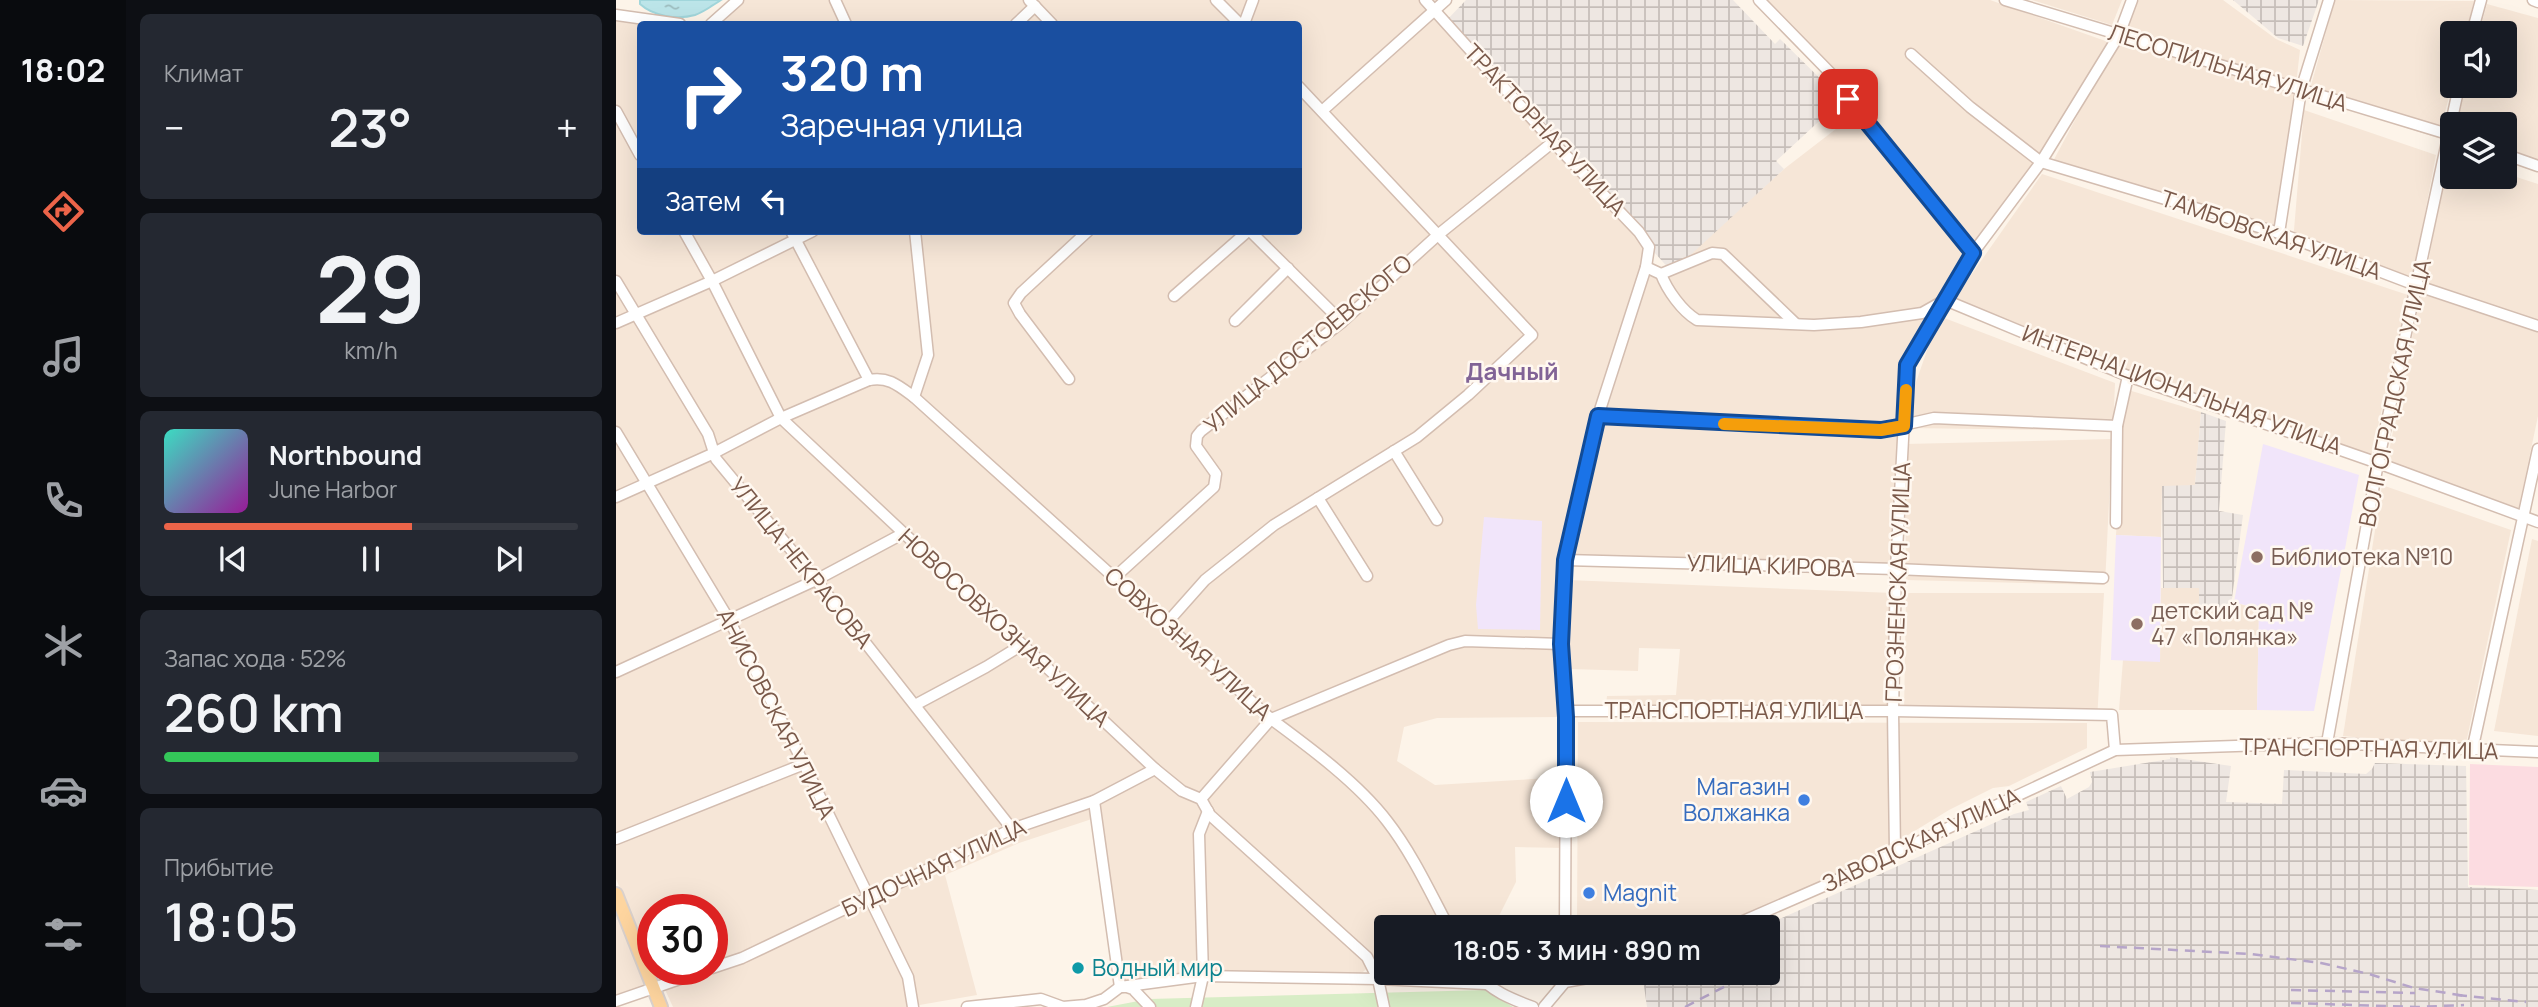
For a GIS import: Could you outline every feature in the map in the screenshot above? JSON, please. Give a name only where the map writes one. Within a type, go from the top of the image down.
[{"type":"main road","points":[[616,894],[661,1007]]},
{"type":"street","points":[[714,21],[738,0]]},
{"type":"street","points":[[835,0],[845,21]]},
{"type":"street","points":[[1216,0],[1239,21]]},
{"type":"street","points":[[1243,21],[1252,0]]},
{"type":"street","name":"ТРАКТОРНАЯ УЛИЦА","points":[[1425,0],[1553,142],[1639,232],[1649,247],[1646,267],[1598,416],[1565,560],[1561,644],[1566,711],[1565,915]]},
{"type":"street","points":[[1322,111],[1446,0]]},
{"type":"street","points":[[1759,0],[1846,89],[1848,99],[1973,253]]},
{"type":"street","name":"ЛЕСОПИЛЬНАЯ УЛИЦА","points":[[2005,0],[2440,131]]},
{"type":"street","name":"ГРОЗНЕНСКАЯ УЛИЦА","points":[[1895,852],[1893,711],[1896,569],[1907,365],[1973,253],[2041,162],[2119,35],[2132,0]]},
{"type":"street","points":[[2279,233],[2301,90],[2329,0]]},
{"type":"street","points":[[2475,21],[2481,0]]},
{"type":"street","points":[[1018,21],[1032,3],[1049,21]]},
{"type":"street","points":[[616,15],[659,21]]},
{"type":"street","points":[[1912,54],[1969,107],[2041,162]]},
{"type":"street","points":[[1165,625],[1205,580],[1274,525],[1417,437],[1468,395],[1532,335],[1302,90]]},
{"type":"street","points":[[616,111],[637,150]]},
{"type":"street","name":"УЛИЦА ДОСТОЕВСКОГО","points":[[1114,578],[1214,486],[1216,474],[1196,446],[1197,436],[1342,322],[1439,234],[1553,142]]},
{"type":"street","points":[[2517,159],[2538,166]]},
{"type":"street","name":"ТАМБОВСКАЯ УЛИЦА","points":[[2041,162],[2279,233],[2418,286],[2538,326]]},
{"type":"street","name":"ВОЛГОГРАДСКАЯ УЛИЦА","points":[[2327,743],[2378,463],[2440,182]]},
{"type":"street","name":"НОВОСОВХОЗНАЯ УЛИЦА","points":[[686,235],[781,418],[1155,769],[1182,791],[1201,799]]},
{"type":"street","points":[[616,323],[712,281],[793,235],[869,380],[781,418],[712,454],[616,497]]},
{"type":"street","points":[[914,397],[928,355],[915,235]]},
{"type":"street","points":[[1069,379],[1014,303],[1021,293],[1084,235]]},
{"type":"street","points":[[1174,296],[1244,235]]},
{"type":"street","points":[[1253,235],[1342,322]]},
{"type":"street","points":[[1661,274],[1712,253],[1723,254],[1796,323]]},
{"type":"street","points":[[1646,267],[1661,274],[1665,284],[1697,320],[1814,325],[1922,313],[1945,300]]},
{"type":"street","points":[[1236,321],[1288,268]]},
{"type":"street","name":"УЛИЦА НЕКРАСОВА","points":[[616,281],[708,434],[712,454],[817,580],[1012,829]]},
{"type":"street","name":"ИНТЕРНАЦИОНАЛЬНАЯ УЛИЦА","points":[[1945,300],[2128,376],[2538,522]]},
{"type":"street","points":[[2116,523],[2117,426],[2128,376]]},
{"type":"street","name":"СОВХОЗНАЯ УЛИЦА","points":[[869,380],[883,378],[897,384],[914,397],[1271,719],[1315,752],[1386,819],[1403,843],[1442,915]]},
{"type":"street","points":[[1598,416],[1881,430],[1934,418],[2117,426]]},
{"type":"street","name":"АНИСОВСКАЯ УЛИЦА","points":[[616,432],[728,618],[804,764],[908,977],[913,1007]]},
{"type":"street","points":[[2472,751],[2538,449]]},
{"type":"street","points":[[1394,451],[1437,520]]},
{"type":"street","points":[[1318,498],[1367,576]]},
{"type":"street","points":[[616,672],[728,618],[817,580],[904,533]]},
{"type":"street","name":"УЛИЦА КИРОВА","points":[[1565,560],[2103,578]]},
{"type":"street","points":[[1374,971],[1367,957],[1208,811],[1201,799],[1271,719],[1449,645],[1465,641],[1561,644]]},
{"type":"street","points":[[915,705],[1022,645]]},
{"type":"street","name":"ТРАНСПОРТНАЯ УЛИЦА","points":[[1566,711],[1893,711],[2112,715],[2115,750],[2327,743],[2538,752]]},
{"type":"street","name":"ЗАВОДСКАЯ УЛИЦА","points":[[1757,915],[2115,750]]},
{"type":"street","points":[[616,839],[804,764]]},
{"type":"street","name":"БУДОЧНАЯ УЛИЦА","points":[[728,962],[869,899],[1012,829],[1094,801],[1155,769]]},
{"type":"street","points":[[1094,801],[1120,987]]},
{"type":"street","points":[[1196,1007],[1203,976],[1199,834],[1208,811]]},
{"type":"street","points":[[967,1007],[1041,999],[1063,1007],[1086,1005],[1104,999],[1120,987],[1203,976],[1374,979]]},
{"type":"street","points":[[616,1000],[660,985]]},
{"type":"street","points":[[1379,985],[1384,1007]]},
{"type":"street","points":[[1486,985],[1533,1007]]},
{"type":"street","points":[[1544,1007],[1560,985]]},
{"type":"street","points":[[1120,987],[1133,989],[1150,1007]]},
{"type":"shaded area","points":[[738,0],[1446,0],[1435,10],[1649,247],[1646,267],[1671,271],[1784,169],[1845,122],[1848,99],[1846,88],[1759,0],[1990,0],[2114,44],[1903,362],[1904,426],[1896,569],[1565,560],[1566,717],[1437,718],[1404,727],[1397,761],[1435,785],[1566,777],[1566,848],[1515,847],[1516,882],[1500,915],[1374,915],[1374,963],[1353,980],[1141,982],[1124,986],[1109,868],[1098,817],[1019,843],[945,875],[977,995],[908,1007],[673,1007],[663,985],[728,985],[728,894],[637,894],[637,926],[616,879],[616,15],[659,21],[637,21],[637,235],[1302,235],[1302,21],[714,21]]},
{"type":"shaded area","points":[[1466,0],[1733,0],[1775,44],[1780,39],[1842,100],[1776,161],[1784,169],[1672,272],[1446,21]]},
{"type":"shaded area","points":[[2032,0],[2122,0],[2112,25]]},
{"type":"shaded area","points":[[2139,0],[2223,0],[2276,39],[2300,50],[2278,242],[2050,167]]},
{"type":"shaded area","points":[[2233,0],[2319,0],[2303,46],[2278,38]]},
{"type":"shaded area","points":[[2335,0],[2474,1],[2469,21],[2440,21],[2440,98],[2449,98],[2445,112],[2440,112],[2438,138],[2308,96]]},
{"type":"shaded area","points":[[2487,4],[2538,18],[2538,172],[2517,165],[2517,112],[2457,112],[2462,98],[2517,98],[2517,21],[2482,21]]},
{"type":"shaded area","points":[[2304,110],[2436,155],[2412,282],[2293,242]]},
{"type":"shaded area","points":[[2042,174],[2408,295],[2370,461],[1948,308]]},
{"type":"shaded area","points":[[2517,177],[2538,184],[2538,324],[2424,286],[2442,189],[2517,189]]},
{"type":"shaded area","points":[[2421,294],[2538,331],[2538,416],[2518,511],[2387,461]]},
{"type":"shaded area","points":[[1939,316],[2115,383],[2113,431],[1909,428],[1915,385]]},
{"type":"shaded area","points":[[2125,389],[2201,412],[2195,486],[2162,486],[2161,537],[2116,535]]},
{"type":"shaded area","points":[[2201,412],[2226,421],[2219,511],[2243,515],[2230,613],[2199,611],[2199,588],[2163,588],[2162,486],[2195,485]]},
{"type":"shaded area","points":[[2112,439],[2105,585],[1906,580],[1905,444]]},
{"type":"shaded area","points":[[2263,444],[2359,475],[2314,711],[2257,710],[2259,609],[2234,602]]},
{"type":"shaded area","points":[[2382,485],[2511,530],[2465,748],[2343,736]]},
{"type":"shaded area","points":[[1484,517],[1542,521],[1540,630],[1478,629],[1476,605]]},
{"type":"shaded area","name":"детский сад № 47 «Полянка»","points":[[2116,535],[2161,537],[2160,662],[2111,660]]},
{"type":"shaded area","points":[[2532,539],[2538,541],[2538,736],[2494,731]]},
{"type":"shaded area","points":[[1567,580],[1893,593],[1890,717],[1605,713],[1607,696],[1676,695],[1680,649],[1639,648],[1638,671],[1569,669]]},
{"type":"shaded area","points":[[2161,588],[2199,588],[2199,611],[2230,613],[2231,602],[2259,610],[2257,710],[2119,710],[2123,660],[2160,661]]},
{"type":"shaded area","points":[[1906,593],[2104,593],[2097,721],[1904,714]]},
{"type":"shaded area","points":[[1578,722],[2087,723],[2087,748],[2009,786],[1993,788],[1949,810],[1826,885],[1742,915],[1577,915]]},
{"type":"shaded area","points":[[2170,759],[2231,766],[2226,802],[2282,804],[2284,770],[2366,774],[2375,763],[2466,766],[2468,887],[2538,890],[2538,1007],[1647,1007],[1644,985],[1780,985],[1780,919],[2014,814],[2029,810],[2026,802],[2061,786],[2067,799],[2089,787],[2092,782],[2090,772]]},
{"type":"shaded area","points":[[2470,764],[2538,767],[2538,887],[2469,885]]},
{"type":"shaded area","points":[[616,899],[637,948],[637,985],[654,987],[616,1001]]},
{"type":"green space","points":[[1485,990],[1513,1007],[1107,1007],[1149,999]]},
{"type":"water","points":[[640,0],[721,0],[698,14],[681,17],[652,11],[640,4]]},
{"type":"railway","points":[[2100,946],[2250,954],[2321,963],[2414,988],[2466,996]]},
{"type":"railway","points":[[1685,1007],[1728,985]]},
{"type":"railway","points":[[2291,990],[2415,993]]},
{"type":"railway","points":[[2457,995],[2526,1002]]},
{"type":"railway","points":[[2291,1003],[2417,1007],[2464,1005]]},
{"type":"slow traffic","points":[[1724,424],[1881,430],[1904,426],[1906,390]]},
{"type":"place","name":"Библиотека №10","points":[[2257,557]]},
{"type":"place","name":"детский сад № 47 «Полянка»","points":[[2137,624]]},
{"type":"place","name":"Магазин Волжанка","points":[[1804,800]]},
{"type":"place","name":"Magnit","points":[[1589,893]]},
{"type":"place","name":"Водный мир","points":[[1078,968]]},
{"type":"district","name":"Дачный","points":[[1512,372]]},
{"type":"route","points":[[1566,801],[1566,717],[1561,644],[1565,560],[1598,416],[1881,430],[1904,426],[1907,365],[1973,253],[1848,99]]}]
